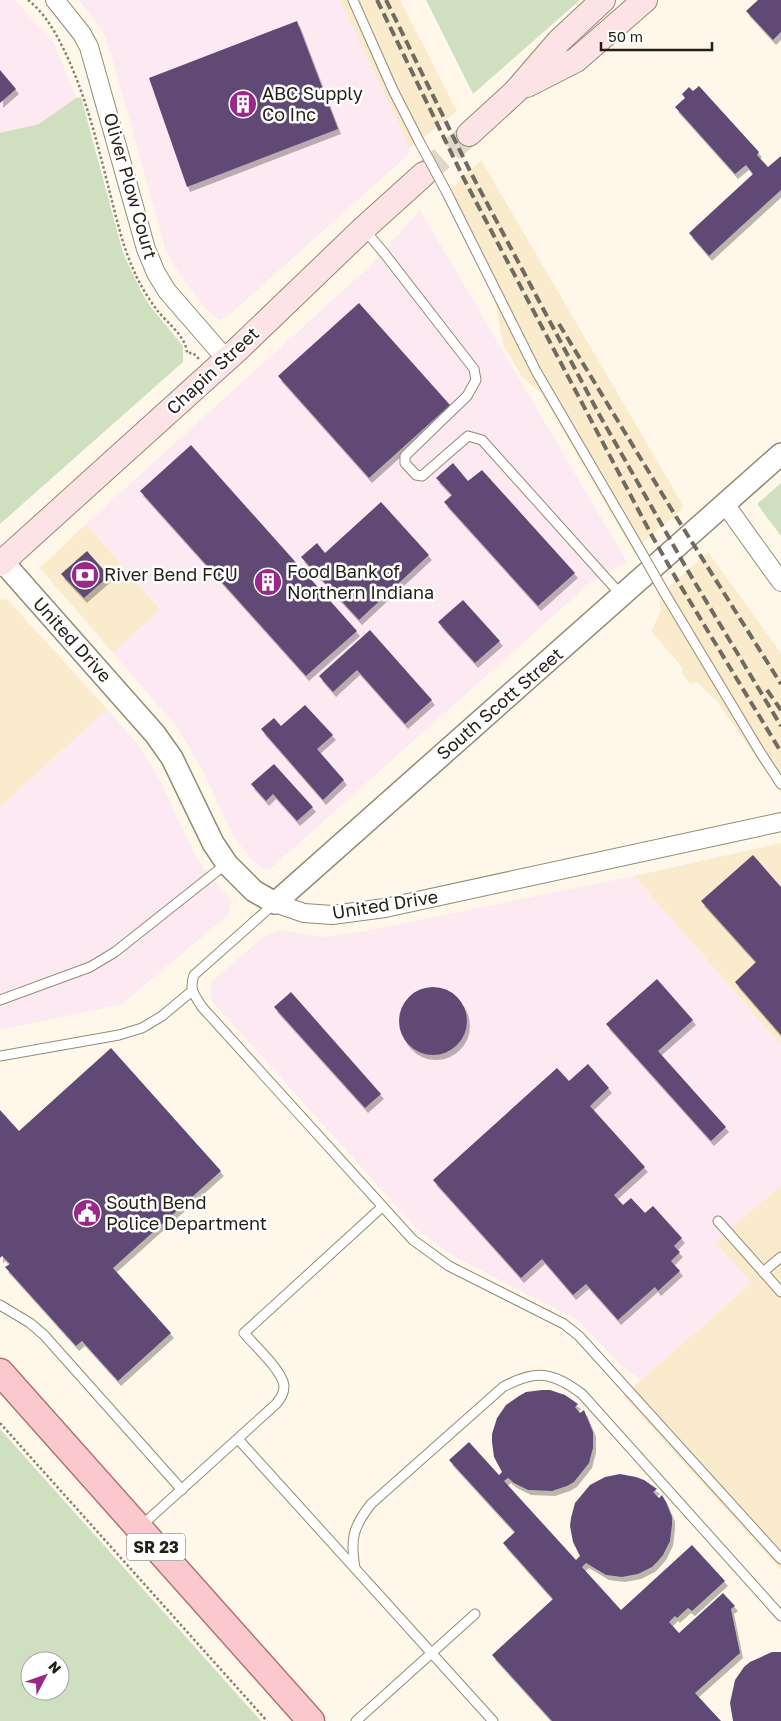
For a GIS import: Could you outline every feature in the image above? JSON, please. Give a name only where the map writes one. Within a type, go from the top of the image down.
[{"type":"main road","points":[[468,134],[516,91],[559,41],[603,0]]},
{"type":"main road","points":[[516,91],[576,60],[645,0]]},
{"type":"main road","name":"Chapin Street","points":[[1,563],[226,359],[424,174]]},
{"type":"main road","name":"SR 23","points":[[0,1372],[311,1721]]},
{"type":"street","name":"Oliver Plow Court","points":[[55,0],[82,34],[89,47],[146,248],[156,273],[167,292],[226,359]]},
{"type":"street","name":"South Scott Street","points":[[275,903],[781,454]]},
{"type":"street","points":[[725,504],[781,582]]},
{"type":"street","name":"United Drive","points":[[1,563],[156,734],[172,758],[213,843],[227,864],[254,891],[275,903],[304,914],[332,915],[385,908],[781,822]]},
{"type":"lane","points":[[353,0],[393,90],[536,371],[664,592],[781,784]]},
{"type":"lane","points":[[364,229],[474,369],[476,380],[467,396],[405,456],[405,463],[416,476],[422,476],[468,436],[482,440],[622,596]]},
{"type":"lane","points":[[0,1000],[90,967],[115,952],[227,864]]},
{"type":"lane","points":[[275,903],[194,975],[191,984],[192,991],[202,1007],[413,1240],[450,1266],[564,1324],[579,1336],[781,1559]]},
{"type":"lane","points":[[0,1056],[119,1035],[142,1028],[162,1016],[192,991]]},
{"type":"lane","points":[[139,1528],[283,1396],[282,1377],[244,1333],[382,1207]]},
{"type":"lane","points":[[718,1221],[781,1292]]},
{"type":"lane","points":[[763,1272],[781,1257]]},
{"type":"lane","points":[[0,1305],[30,1323],[44,1335],[182,1490]]},
{"type":"lane","points":[[355,1568],[352,1553],[353,1540],[358,1520],[371,1504],[503,1387],[516,1380],[533,1376],[549,1376],[564,1381],[582,1394],[781,1616]]},
{"type":"lane","points":[[238,1439],[493,1721]]},
{"type":"lane","points":[[356,1721],[475,1614]]},
{"type":"path","points":[[0,1424],[267,1721]]},
{"type":"shaded area","points":[[0,0],[15,0],[55,45],[76,98],[39,124],[0,133]]},
{"type":"shaded area","points":[[79,0],[340,0],[410,148],[408,155],[228,316],[219,320],[206,309],[180,275],[166,251],[103,31]]},
{"type":"shaded area","points":[[340,0],[400,0],[457,111],[410,148]]},
{"type":"shaded area","points":[[481,160],[683,505],[681,510],[633,551],[541,393],[522,377],[503,344],[494,296],[443,197]]},
{"type":"shaded area","points":[[420,210],[627,562],[590,583],[270,869],[263,869],[253,861],[235,839],[200,765],[176,726],[113,653],[161,609],[86,524],[370,266]]},
{"type":"shaded area","points":[[86,524],[161,610],[113,653],[40,568]]},
{"type":"shaded area","points":[[708,552],[781,653],[781,793],[717,701],[696,682],[691,685],[682,673],[682,667],[651,631],[661,611],[659,596]]},
{"type":"shaded area","points":[[7,599],[107,709],[0,807],[0,600]]},
{"type":"shaded area","points":[[107,709],[139,746],[160,780],[191,847],[202,866],[231,901],[228,915],[122,1004],[0,1030],[0,807]]},
{"type":"shaded area","points":[[781,843],[781,1045],[634,876]]},
{"type":"shaded area","points":[[634,876],[781,1045],[781,1185],[715,1242],[751,1283],[641,1380],[623,1367],[578,1320],[453,1256],[417,1229],[211,1000],[211,982],[262,938],[280,930],[322,937],[366,931]]},
{"type":"shaded area","points":[[781,1185],[781,1570],[623,1396],[751,1283],[715,1242]]},
{"type":"green space","points":[[426,0],[580,0],[473,94]]},
{"type":"green space","points":[[81,97],[123,253],[150,306],[183,346],[183,362],[0,524],[0,133],[39,124],[76,98]]},
{"type":"green space","points":[[781,483],[781,536],[757,504]]},
{"type":"green space","points":[[0,1429],[261,1721],[0,1721]]},
{"type":"building","points":[[758,0],[781,0],[781,32],[773,40],[746,11]]},
{"type":"building","name":"ABC Supply Co Inc","points":[[297,21],[338,129],[187,187],[149,78]]},
{"type":"building","points":[[0,70],[16,89],[0,103]]},
{"type":"building","points":[[699,86],[759,152],[757,155],[768,167],[781,156],[781,190],[709,256],[689,233],[753,174],[746,165],[735,174],[675,107],[685,98],[682,94],[689,87],[693,91]]},
{"type":"building","points":[[359,303],[450,405],[369,478],[278,376]]},
{"type":"building","name":"Food Bank of Northern Indiana","points":[[191,445],[357,631],[306,676],[140,491]]},
{"type":"building","points":[[453,463],[468,481],[482,470],[575,573],[538,606],[444,502],[452,495],[436,478]]},
{"type":"building","points":[[381,502],[429,555],[359,620],[301,557],[317,543],[325,553]]},
{"type":"building","name":"River Bend FCU","points":[[87,551],[109,576],[84,598],[61,574]]},
{"type":"building","points":[[463,600],[500,641],[475,663],[438,622]]},
{"type":"building","points":[[370,630],[432,700],[405,724],[357,670],[333,692],[319,676]]},
{"type":"building","points":[[305,705],[333,735],[317,749],[344,780],[323,800],[261,729],[274,718],[281,726]]},
{"type":"building","points":[[274,764],[313,807],[297,821],[273,794],[266,801],[251,784]]},
{"type":"building","points":[[753,855],[781,887],[781,1035],[735,982],[756,962],[701,901]]},
{"type":"building","points":[[657,979],[693,1020],[658,1051],[726,1127],[711,1141],[606,1024]]},
{"type":"building","points":[[433,987],[446,990],[457,997],[464,1008],[467,1021],[464,1034],[457,1045],[446,1052],[433,1055],[420,1052],[409,1045],[402,1034],[399,1021],[402,1008],[409,997],[420,990]]},
{"type":"building","points":[[291,992],[381,1094],[365,1108],[274,1007]]},
{"type":"building","name":"South Bend Police Department","points":[[111,1048],[221,1171],[113,1268],[171,1333],[118,1381],[82,1341],[76,1346],[5,1267],[10,1264],[2,1256],[0,1258],[0,1110],[19,1131]]},
{"type":"building","points":[[588,1064],[609,1088],[590,1106],[645,1167],[614,1195],[623,1205],[631,1198],[645,1213],[653,1206],[682,1238],[674,1246],[680,1252],[671,1261],[680,1271],[658,1291],[655,1287],[618,1320],[586,1284],[573,1295],[542,1259],[521,1278],[433,1180],[557,1068],[569,1081]]},
{"type":"building","points":[[550,1390],[565,1395],[578,1404],[575,1407],[580,1413],[584,1410],[593,1432],[593,1448],[589,1463],[574,1482],[552,1491],[528,1490],[508,1478],[504,1481],[576,1560],[580,1556],[573,1542],[570,1526],[571,1518],[575,1503],[590,1485],[605,1477],[620,1474],[644,1480],[657,1489],[653,1492],[659,1498],[662,1495],[672,1517],[670,1541],[658,1561],[652,1567],[638,1574],[622,1577],[606,1575],[586,1563],[582,1567],[621,1610],[692,1545],[725,1581],[692,1611],[688,1608],[677,1618],[675,1616],[669,1622],[679,1633],[723,1593],[735,1606],[731,1609],[740,1653],[695,1693],[721,1721],[552,1721],[492,1655],[553,1599],[503,1543],[515,1532],[449,1460],[469,1442],[499,1475],[502,1472],[494,1457],[492,1442],[492,1434],[497,1418],[506,1405],[519,1396],[526,1392]]},
{"type":"building","points":[[772,1652],[781,1652],[781,1721],[733,1721],[730,1703],[735,1680],[750,1662]]},
{"type":"tunnel","points":[[424,174],[469,134]]},
{"type":"railway","points":[[377,0],[464,179],[651,534],[781,752]]},
{"type":"railway","points":[[386,0],[471,173],[600,416],[688,571],[781,726]]},
{"type":"railway","points":[[559,324],[675,515],[781,684]]},
{"type":"railway","points":[[767,690],[781,710]]},
{"type":"place","name":"ABC Supply Co Inc","points":[[243,104]]},
{"type":"place","name":"River Bend FCU","points":[[85,575]]},
{"type":"place","name":"Food Bank of Northern Indiana","points":[[268,582]]},
{"type":"place","name":"South Bend Police Department","points":[[87,1213]]}]
